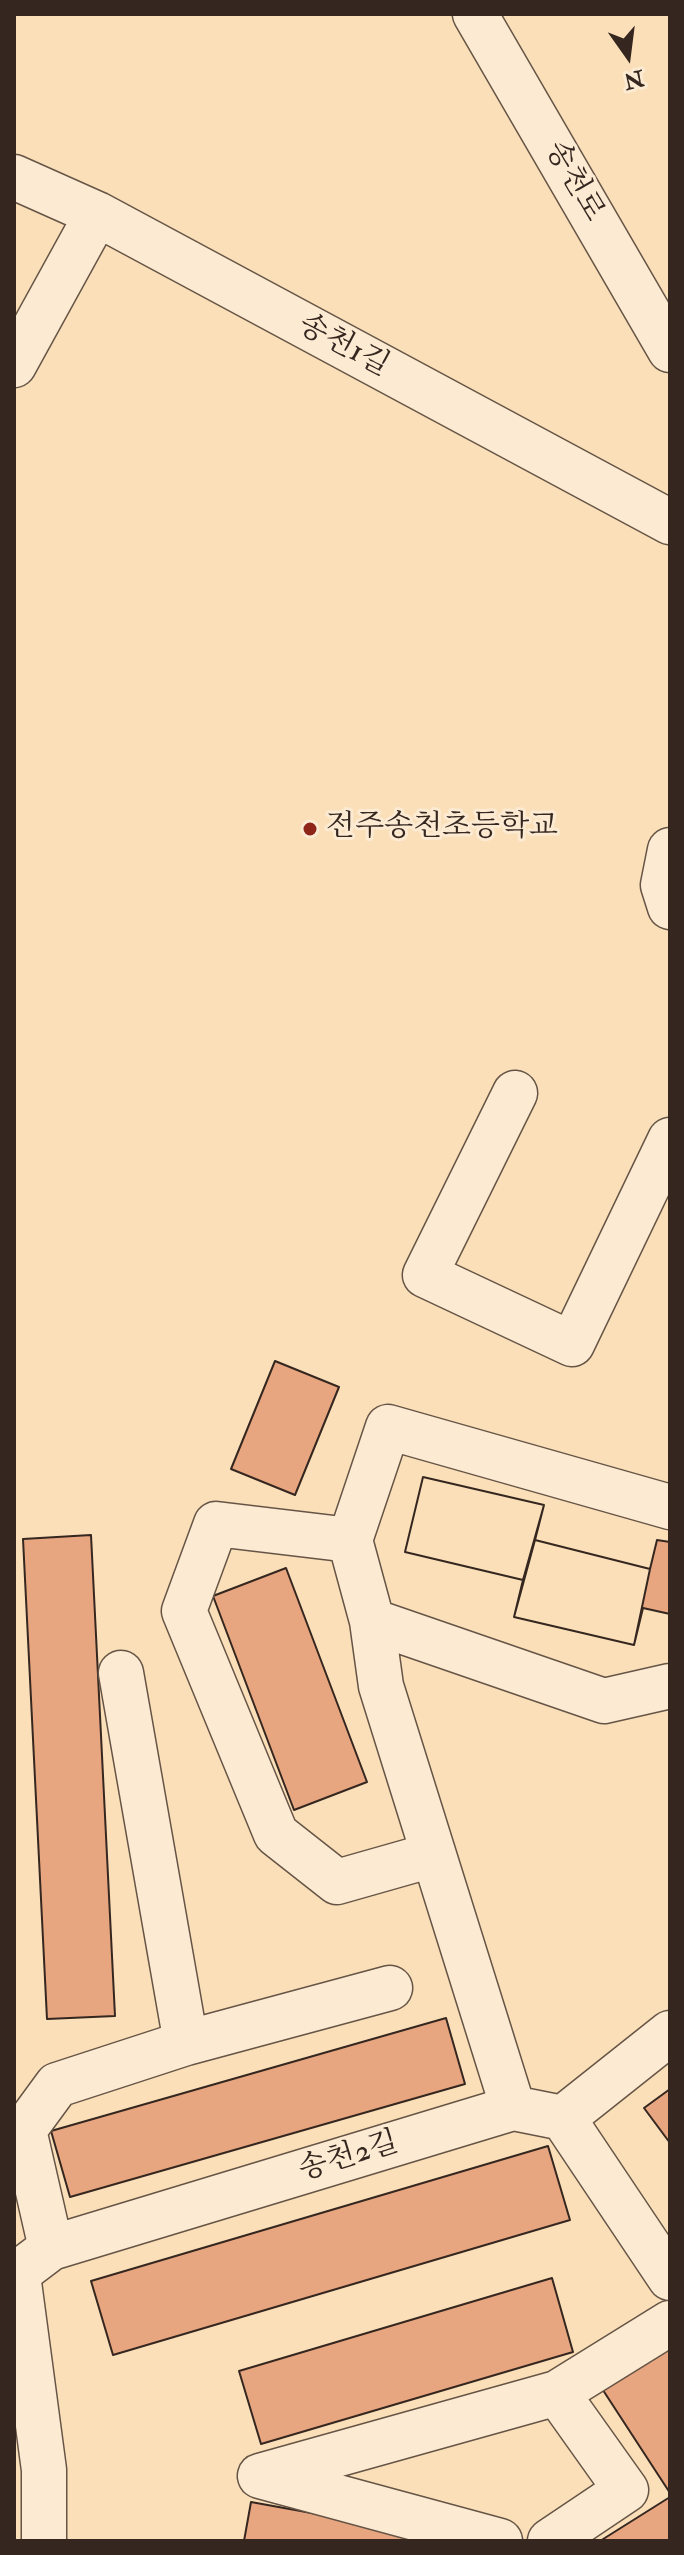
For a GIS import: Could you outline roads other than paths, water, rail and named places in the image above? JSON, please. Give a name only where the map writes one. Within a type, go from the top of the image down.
[{"type":"street","name":"송천로","points":[[475,14],[670,349]]},
{"type":"street","name":"송천1길","points":[[14,177],[97,214],[670,522]]},
{"type":"street","points":[[14,365],[97,214]]},
{"type":"street","points":[[670,850],[663,885],[670,907]]},
{"type":"street","points":[[515,1093],[425,1275],[572,1344],[670,1140]]},
{"type":"street","points":[[513,2108],[381,1686],[372,1621],[350,1540],[388,1427],[670,1507]]},
{"type":"street","points":[[350,1540],[216,1524],[184,1611],[276,1834],[337,1882],[432,1855]]},
{"type":"street","points":[[372,1621],[604,1701],[670,1686]]},
{"type":"street","points":[[121,1673],[186,2043]]},
{"type":"street","points":[[44,2541],[44,2470],[28,2266],[24,2130],[57,2085],[186,2043],[390,1988]]},
{"type":"street","points":[[663,2251],[563,2118],[670,2033]]},
{"type":"street","name":"송천2길","points":[[28,2266],[513,2108],[563,2118]]},
{"type":"street","points":[[500,2541],[260,2476],[557,2393],[670,2323]]},
{"type":"street","points":[[550,2541],[626,2490],[557,2393]]},
{"type":"place","name":"전주송천초등학교","points":[[310,829]]}]
